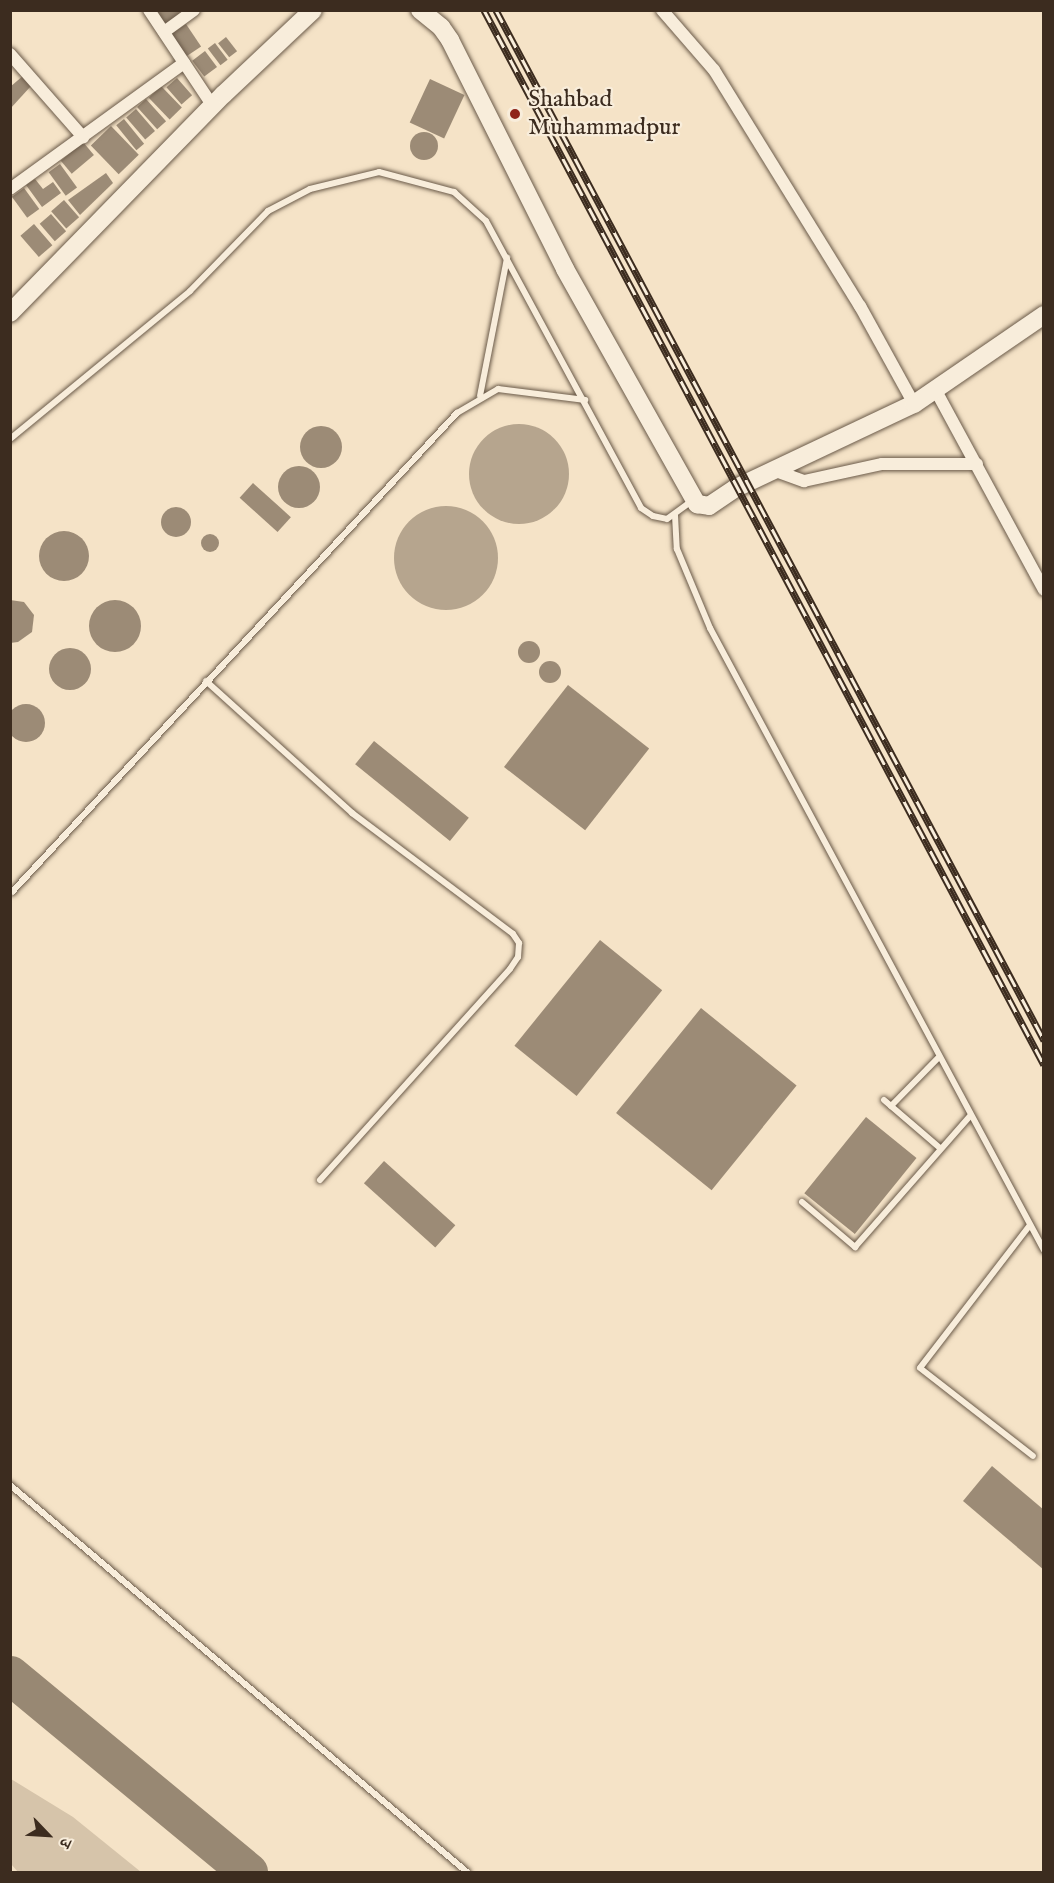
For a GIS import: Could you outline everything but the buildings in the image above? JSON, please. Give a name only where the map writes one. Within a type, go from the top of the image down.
[{"type":"street","points":[[149,10],[213,105]]},
{"type":"street","points":[[164,32],[194,10]]},
{"type":"street","points":[[10,313],[213,105],[313,10]]},
{"type":"street","points":[[420,10],[437,19],[565,269],[697,504],[709,506],[736,488],[914,404],[1044,315]]},
{"type":"street","points":[[662,10],[714,70],[860,306],[914,404]]},
{"type":"street","points":[[10,54],[83,137]]},
{"type":"street","points":[[10,189],[184,63]]},
{"type":"street","points":[[936,391],[1044,590]]},
{"type":"street","points":[[776,471],[804,481],[882,464],[977,464]]},
{"type":"lane","points":[[10,440],[190,291],[258,220],[310,189],[371,171],[446,188],[486,221],[585,400],[641,508],[660,518],[675,515],[694,499]]},
{"type":"lane","points":[[480,396],[507,257]]},
{"type":"lane","points":[[12,892],[449,421],[480,396],[508,388],[585,400]]},
{"type":"lane","points":[[675,515],[677,549],[710,628],[970,1116],[1044,1250]]},
{"type":"lane","points":[[206,681],[352,813],[513,934],[519,943],[518,957],[510,969],[320,1180]]},
{"type":"lane","points":[[891,1106],[939,1058]]},
{"type":"lane","points":[[884,1100],[940,1148]]},
{"type":"lane","points":[[802,1202],[855,1247],[970,1116]]},
{"type":"lane","points":[[1030,1225],[920,1368],[1033,1456]]},
{"type":"lane","points":[[10,1485],[467,1872]]},
{"type":"shaded area","points":[[519,424],[538,428],[555,438],[565,455],[569,474],[565,493],[555,510],[538,520],[519,524],[500,520],[483,510],[473,493],[469,474],[473,455],[483,438],[500,428]]},
{"type":"shaded area","points":[[446,506],[466,510],[475,515],[489,529],[494,538],[498,558],[494,578],[489,587],[475,601],[466,606],[446,610],[426,606],[417,601],[403,587],[398,578],[394,558],[398,538],[403,529],[417,515],[426,510]]},
{"type":"shaded area","points":[[11,1779],[73,1817],[141,1872],[18,1872],[11,1864]]},
{"type":"taxiway","points":[[10,1675],[248,1872]]},
{"type":"railway","points":[[484,10],[1044,1065]]},
{"type":"railway","points":[[496,10],[1044,1040]]},
{"type":"place","name":"Shahbad Muhammadpur","points":[[515,114]]}]
